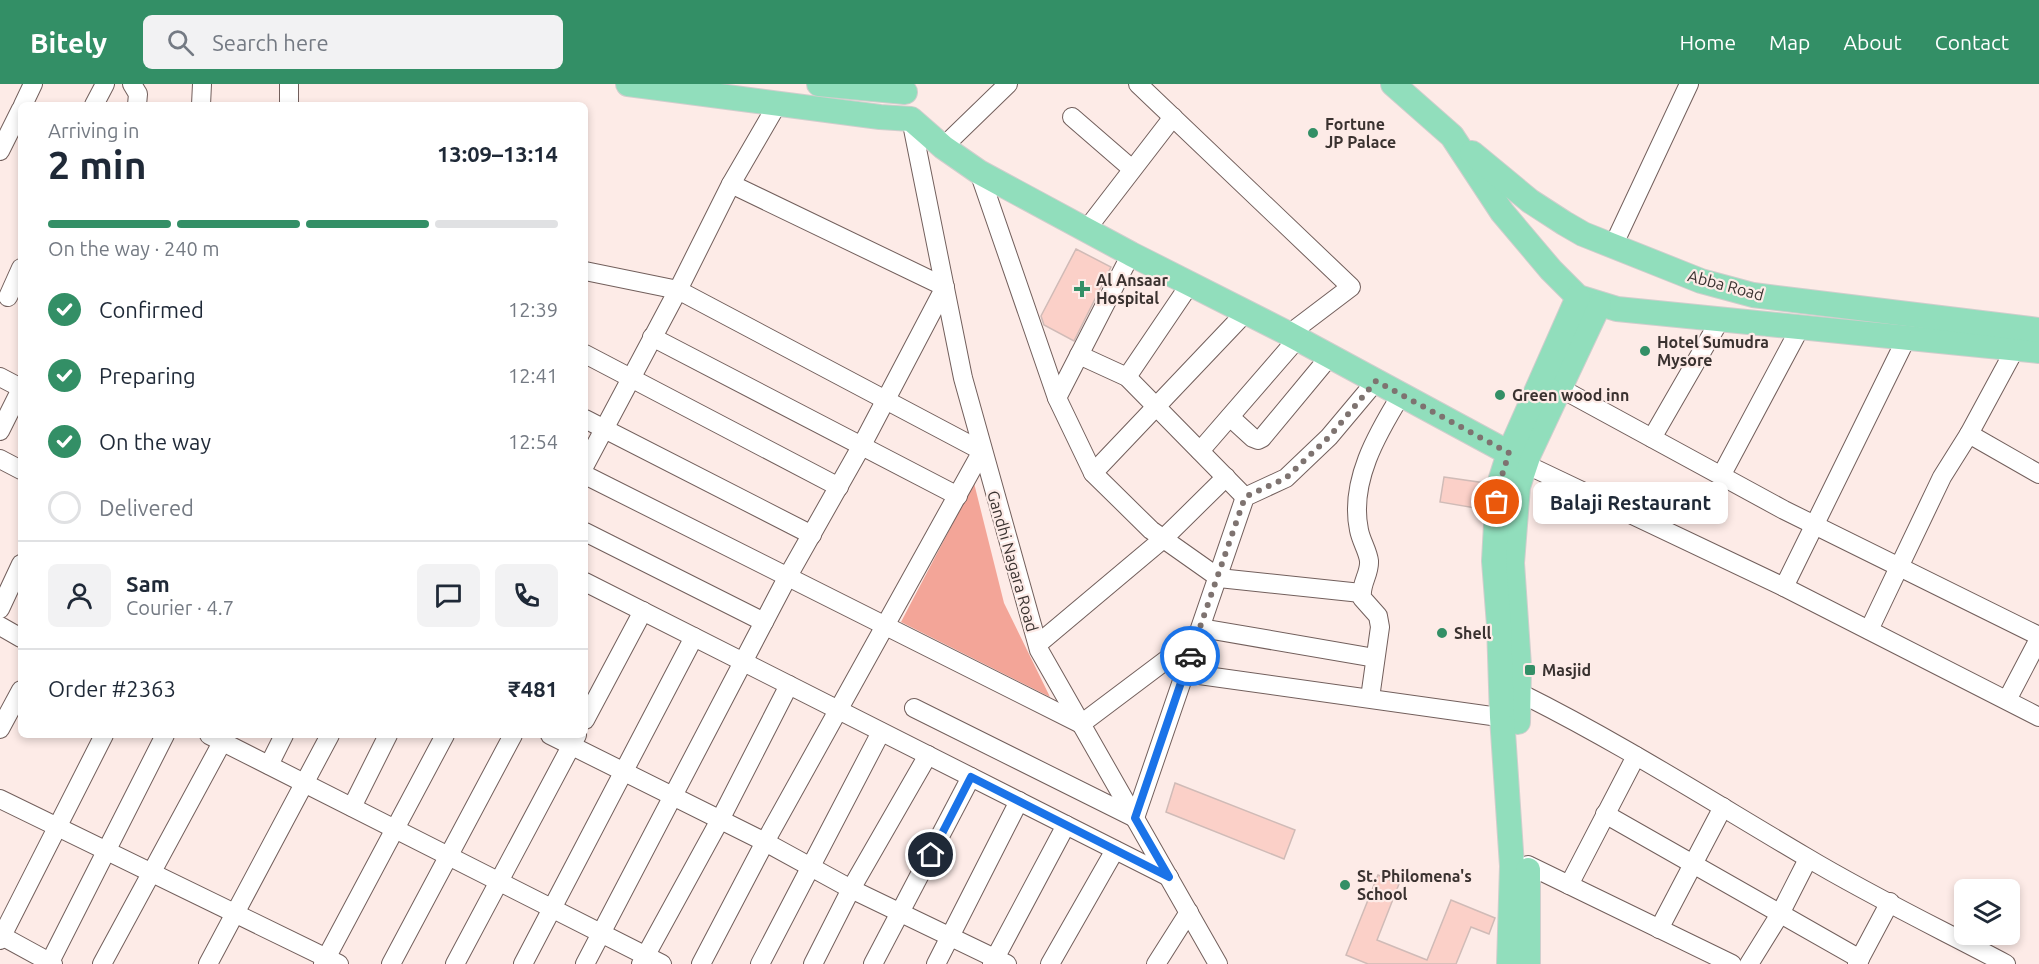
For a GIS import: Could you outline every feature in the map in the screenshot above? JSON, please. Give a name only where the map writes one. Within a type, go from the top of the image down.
[{"type":"main road","points":[[627,84],[880,117],[911,119],[943,147],[979,172],[1131,254],[1294,336],[1517,459]]},
{"type":"main road","points":[[819,84],[905,88],[911,119]]},
{"type":"main road","name":"Abba Road","points":[[1393,84],[1546,213],[1583,234],[1701,281],[1753,295],[2039,330]]},
{"type":"main road","points":[[877,86],[880,117]]},
{"type":"main road","name":"Abba Road","points":[[1452,136],[1502,212],[1551,270],[1588,301]]},
{"type":"main road","points":[[1666,314],[1728,290]]},
{"type":"main road","points":[[1588,301],[1617,309],[2039,351]]},
{"type":"main road","points":[[1528,964],[1528,865],[1499,626],[1494,561],[1498,488],[1560,388],[1588,301]]},
{"type":"main road","points":[[1509,964],[1512,866],[1510,719],[1518,692],[1519,666],[1512,563],[1518,487],[1517,459],[1588,301]]},
{"type":"street","points":[[24,102],[33,84]]},
{"type":"street","points":[[96,102],[105,84]]},
{"type":"street","points":[[132,84],[138,93],[137,102]]},
{"type":"street","points":[[201,102],[202,84]]},
{"type":"street","points":[[289,84],[289,102]]},
{"type":"street","points":[[943,147],[1008,84]]},
{"type":"street","points":[[1138,84],[1351,287],[1294,336],[1200,451]]},
{"type":"street","points":[[1613,246],[1689,84]]},
{"type":"street","points":[[588,459],[678,290],[731,184],[778,103]]},
{"type":"street","points":[[0,151],[18,115]]},
{"type":"street","points":[[1072,117],[1132,169]]},
{"type":"street","points":[[1086,230],[1173,117]]},
{"type":"street","name":"Gandhi Nagara Road","points":[[911,119],[963,378],[1038,644],[1218,964]]},
{"type":"street","points":[[979,172],[1057,399],[1093,473],[1151,530],[1219,578],[1361,592]]},
{"type":"street","points":[[585,964],[788,576],[862,445],[945,287],[731,184]]},
{"type":"street","points":[[1057,399],[1131,254]]},
{"type":"street","points":[[588,272],[678,290],[982,451],[765,842],[701,964]]},
{"type":"street","points":[[10,297],[18,276]]},
{"type":"street","points":[[1127,377],[1190,284]]},
{"type":"street","points":[[1093,473],[1246,312]]},
{"type":"street","points":[[1652,438],[1720,320]]},
{"type":"street","points":[[1721,476],[1800,328]]},
{"type":"street","points":[[652,337],[958,496]]},
{"type":"street","points":[[1784,587],[1906,339]]},
{"type":"street","points":[[1869,630],[1942,477],[1969,434],[2015,349]]},
{"type":"street","points":[[1079,355],[1127,377],[1245,497]]},
{"type":"street","points":[[588,356],[839,487]]},
{"type":"street","points":[[1230,417],[1253,438],[1258,440],[1262,438],[1330,356]]},
{"type":"street","points":[[0,377],[18,387]]},
{"type":"street","points":[[914,708],[1135,818],[1245,497],[1286,478],[1329,437],[1376,381]]},
{"type":"street","points":[[1560,388],[1721,476],[1899,567],[2037,646],[2007,700]]},
{"type":"street","points":[[0,431],[18,395]]},
{"type":"street","points":[[1370,699],[1380,627],[1378,616],[1364,602],[1361,592],[1369,561],[1359,531],[1357,504],[1359,485],[1378,434],[1401,395]]},
{"type":"street","points":[[588,421],[812,535]]},
{"type":"street","points":[[1969,434],[2039,474]]},
{"type":"street","points":[[0,459],[18,468]]},
{"type":"street","points":[[1517,459],[1784,587],[2039,717]]},
{"type":"street","points":[[588,476],[1082,724],[1199,632],[1375,658]]},
{"type":"street","points":[[1038,644],[1164,539],[1226,477]]},
{"type":"street","points":[[588,534],[764,622]]},
{"type":"street","points":[[0,609],[18,570]]},
{"type":"street","points":[[588,588],[694,637],[1169,877]]},
{"type":"street","points":[[588,714],[643,612]]},
{"type":"street","points":[[0,626],[18,636]]},
{"type":"street","points":[[523,964],[694,637]]},
{"type":"street","points":[[1185,673],[1510,719]]},
{"type":"street","points":[[221,738],[304,783],[601,933],[650,961],[789,685]]},
{"type":"street","points":[[1518,692],[1558,711],[1808,858],[2006,964]]},
{"type":"street","points":[[0,729],[18,696]]},
{"type":"street","points":[[760,964],[881,732]]},
{"type":"street","points":[[102,738],[1,937],[52,963],[164,738]]},
{"type":"street","points":[[102,964],[218,738]]},
{"type":"street","points":[[269,765],[282,738]]},
{"type":"street","points":[[207,964],[328,738]]},
{"type":"street","points":[[352,807],[386,738]]},
{"type":"street","points":[[0,799],[330,962],[394,829],[443,738]]},
{"type":"street","points":[[391,964],[511,738]]},
{"type":"street","points":[[455,964],[574,740],[623,772],[765,842],[851,890],[998,962],[1066,825]]},
{"type":"street","points":[[813,964],[851,890],[928,755]]},
{"type":"street","points":[[1569,885],[1636,756]]},
{"type":"street","points":[[873,964],[971,777]]},
{"type":"street","points":[[936,964],[1019,801]]},
{"type":"street","points":[[1659,929],[1723,807]]},
{"type":"street","points":[[1605,814],[1858,961],[1890,903]]},
{"type":"street","points":[[1050,964],[1115,850]]},
{"type":"street","points":[[1749,964],[1780,914],[1808,858]]},
{"type":"street","points":[[1528,865],[1732,964]]},
{"type":"street","points":[[1156,964],[1188,912]]},
{"type":"shaded area","points":[[974,483],[1004,603],[1050,697],[901,622]]},
{"type":"building","points":[[1076,249],[1111,267],[1074,341],[1044,325],[1041,316]]},
{"type":"building","points":[[1444,477],[1485,483],[1481,509],[1440,502]]},
{"type":"building","points":[[1175,783],[1295,830],[1284,859],[1166,812]]},
{"type":"building","points":[[1378,875],[1399,884],[1377,940],[1427,960],[1451,900],[1495,918],[1489,934],[1471,927],[1456,964],[1368,964],[1346,955]]},
{"type":"way so far","points":[[1190,656],[1219,578],[1245,497],[1286,478],[1329,437],[1376,381],[1509,453],[1498,488],[1497,502]]},
{"type":"place","name":"Fortune JP Palace","points":[[1313,133]]},
{"type":"place","name":"Al Ansaar Hospital","points":[[1082,289]]},
{"type":"place","name":"Hotel Sumudra Mysore","points":[[1645,351]]},
{"type":"place","name":"Green wood inn","points":[[1500,395]]},
{"type":"place","name":"Balaji Restaurant","points":[[1497,502]]},
{"type":"place","name":"Shell","points":[[1442,633]]},
{"type":"place","name":"Masjid","points":[[1530,670]]},
{"type":"place","name":"St. Philomena's School","points":[[1345,885]]},
{"type":"route","points":[[931,855],[971,777],[1169,877],[1135,818],[1190,656]]}]
